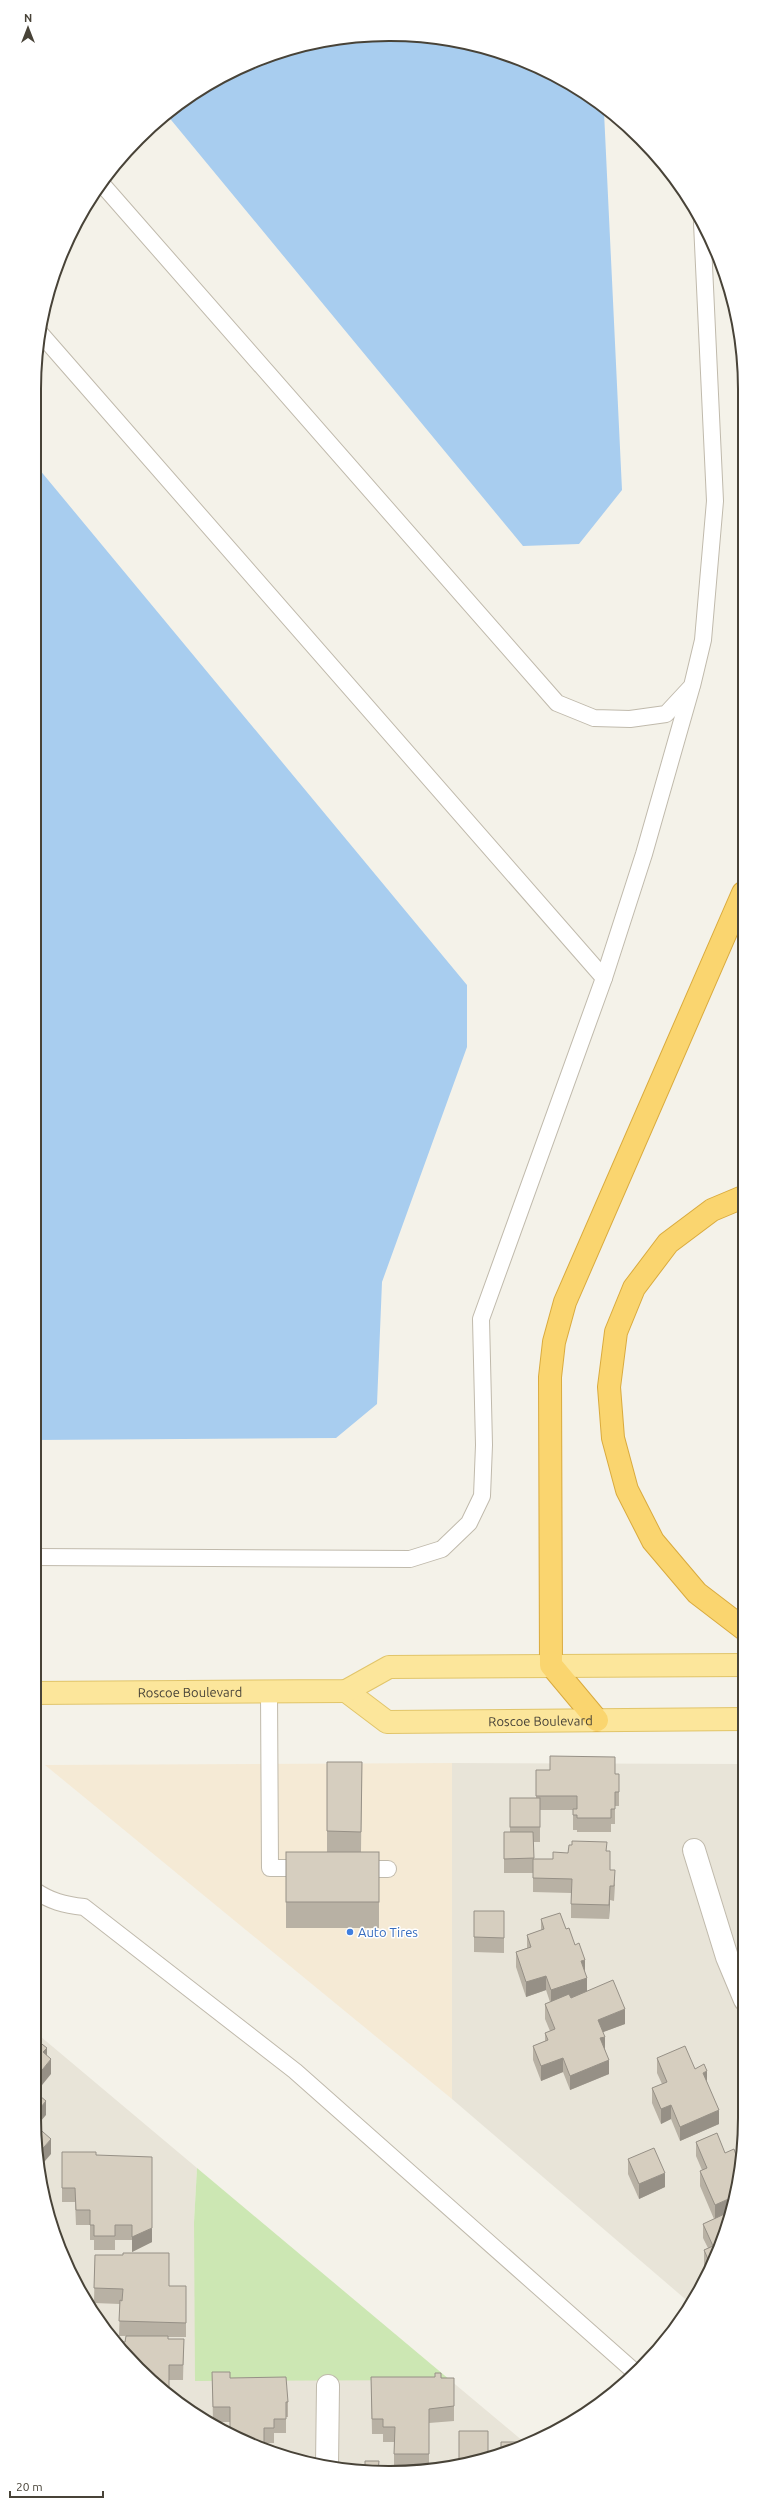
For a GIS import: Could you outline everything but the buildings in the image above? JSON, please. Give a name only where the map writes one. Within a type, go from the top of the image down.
[{"type":"highway","points":[[597,1720],[551,1665],[550,1377],[554,1342],[565,1302],[738,904]]},
{"type":"highway","points":[[738,1199],[712,1210],[668,1243],[634,1288],[616,1332],[609,1387],[612,1438],[627,1490],[653,1541],[697,1593],[738,1624]]},
{"type":"main road","name":"Roscoe Boulevard","points":[[41,1693],[346,1691],[388,1667],[738,1665]]},
{"type":"main road","name":"Roscoe Boulevard","points":[[346,1691],[387,1722],[738,1720]]},
{"type":"street","points":[[694,1850],[727,1957],[738,1983]]},
{"type":"street","points":[[327,2460],[328,2386]]},
{"type":"lane","points":[[105,188],[557,703],[594,718],[630,719],[666,714],[692,686]]},
{"type":"lane","points":[[41,1557],[410,1559],[442,1549],[469,1523],[482,1496],[484,1445],[481,1319],[604,978],[644,854],[692,686],[702,640],[715,501],[703,236]]},
{"type":"lane","points":[[45,339],[604,978]]},
{"type":"lane","points":[[269,1692],[270,1868],[388,1869]]},
{"type":"lane","points":[[41,1895],[48,1900],[65,1905],[84,1907],[295,2071],[632,2368]]},
{"type":"shaded area","points":[[452,1763],[738,1764],[738,2118],[735,2163],[720,2230],[702,2272],[686,2300],[452,2099]]},
{"type":"shaded area","name":"Auto Tires","points":[[452,1763],[452,2099],[45,1765]]},
{"type":"shaded area","points":[[41,2037],[197,2168],[194,2222],[450,2380],[521,2440],[502,2448],[480,2454],[435,2463],[390,2466],[344,2463],[277,2448],[235,2430],[196,2407],[160,2380],[127,2347],[100,2311],[77,2272],[59,2230],[44,2163],[41,2118]]},
{"type":"green space","points":[[197,2168],[450,2380],[195,2381],[194,2222]]},
{"type":"water","points":[[390,41],[435,44],[502,59],[544,77],[564,88],[604,115],[622,490],[579,544],[523,546],[170,119],[177,113],[215,88],[235,77],[277,59],[344,44]]},
{"type":"water","points":[[41,471],[467,985],[467,1047],[382,1282],[377,1404],[336,1438],[41,1440]]},
{"type":"place","name":"Auto Tires","points":[[350,1932]]}]
